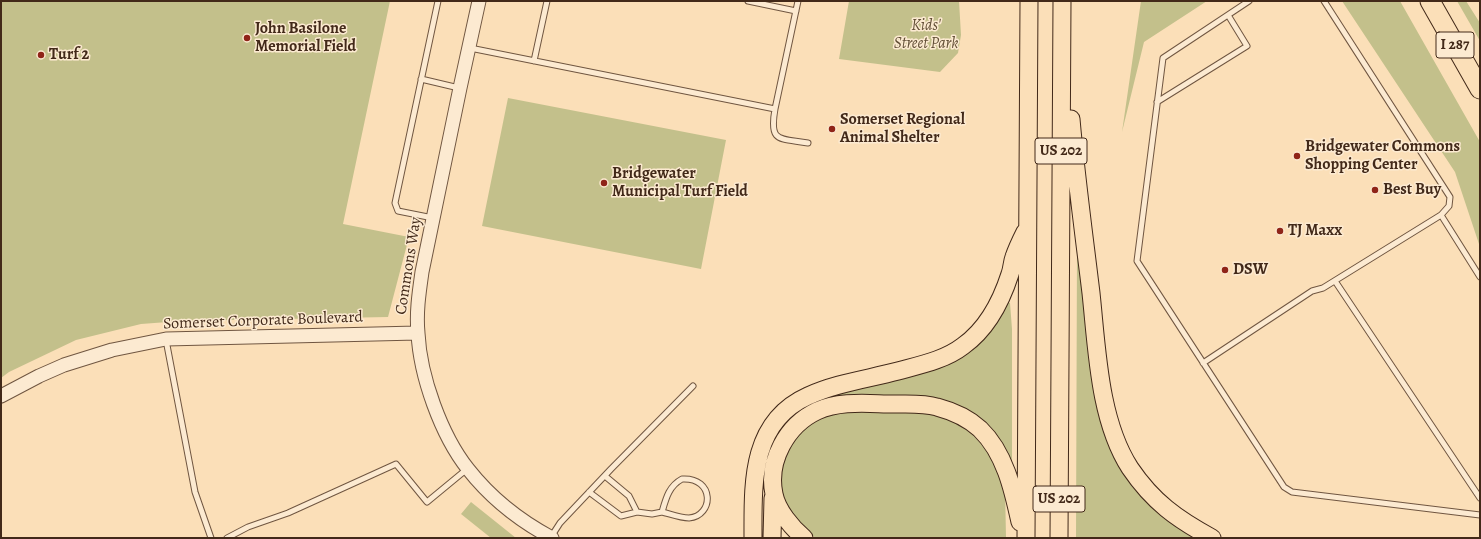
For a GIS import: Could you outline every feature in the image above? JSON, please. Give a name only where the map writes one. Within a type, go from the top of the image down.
[{"type":"highway","name":"US 202","points":[[1025,538],[1028,226],[1028,1]]},
{"type":"highway","name":"US 202","points":[[1059,538],[1062,1]]},
{"type":"highway","name":"I 287","points":[[1430,1],[1480,89]]},
{"type":"highway","points":[[1062,54],[1071,119],[1100,373],[1110,423],[1116,441],[1130,469],[1152,496],[1173,516],[1212,538]]},
{"type":"highway","points":[[752,538],[755,470],[758,456],[768,432],[777,419],[795,403],[807,396],[919,365],[944,357],[963,347],[980,330],[993,313],[1005,290],[1014,256],[1028,226]]},
{"type":"highway","points":[[772,538],[774,494],[773,473],[780,448],[786,436],[804,419],[816,411],[829,406],[842,404],[935,406],[966,419],[980,429],[997,451],[1009,480],[1025,538]]},
{"type":"highway","points":[[774,494],[789,524],[804,538]]},
{"type":"street","name":"Commons Way","points":[[480,1],[433,218],[418,303],[418,333],[424,374],[432,399],[443,427],[457,454],[467,468],[487,490],[507,508],[551,538]]},
{"type":"street","name":"Somerset Corporate Boulevard","points":[[1,396],[64,365],[112,350],[166,339],[418,333]]},
{"type":"lane","points":[[433,218],[398,211],[395,207],[395,203],[438,1]]},
{"type":"lane","points":[[534,61],[547,1]]},
{"type":"lane","points":[[748,1],[796,11]]},
{"type":"lane","points":[[798,1],[772,126],[778,137],[808,143]]},
{"type":"lane","points":[[1249,1],[1163,58],[1137,261],[1287,490],[1292,492],[1480,515]]},
{"type":"lane","points":[[1203,363],[1312,292],[1336,281],[1441,215],[1449,206],[1450,197],[1324,1]]},
{"type":"lane","points":[[1157,102],[1247,46],[1228,15]]},
{"type":"lane","points":[[470,48],[775,109]]},
{"type":"lane","points":[[421,79],[460,88]]},
{"type":"lane","points":[[1441,215],[1480,278]]},
{"type":"lane","points":[[1336,281],[1480,498]]},
{"type":"lane","points":[[166,339],[195,492],[210,538]]},
{"type":"lane","points":[[551,538],[560,523],[693,386]]},
{"type":"lane","points":[[227,538],[248,527],[288,513],[396,464],[426,502],[467,468]]},
{"type":"lane","points":[[605,476],[629,496],[637,512]]},
{"type":"lane","points":[[589,492],[621,516],[637,512],[652,514],[662,512],[685,517],[697,516],[703,510],[707,503],[707,495],[704,487],[691,479],[682,479],[675,483],[670,490],[662,512]]},
{"type":"green space","points":[[1,1],[390,1],[343,224],[409,237],[388,317],[181,321],[141,324],[76,340],[9,372],[1,378]]},
{"type":"green space","name":"Kids' Street Park","points":[[849,1],[959,1],[961,35],[958,53],[940,72],[839,59]]},
{"type":"green space","points":[[1141,1],[1207,1],[1144,42],[1122,132]]},
{"type":"green space","points":[[1342,1],[1400,1],[1480,142],[1480,247],[1455,172]]},
{"type":"green space","points":[[1457,1],[1466,1],[1480,23],[1480,41]]},
{"type":"green space","name":"Bridgewater Municipal Turf Field","points":[[508,98],[726,140],[701,269],[482,226]]},
{"type":"green space","points":[[1077,246],[1107,436],[1200,538],[1076,538]]},
{"type":"green space","points":[[1008,303],[1010,303],[1012,329],[1012,467],[1000,447],[929,398],[823,395],[933,370],[954,362],[976,346],[994,325]]},
{"type":"green space","points":[[863,410],[935,412],[963,426],[989,448],[1005,486],[1006,538],[816,538],[798,526],[780,494],[782,460],[792,440],[807,425],[834,412]]},
{"type":"green space","points":[[471,502],[516,538],[491,538],[461,514]]},
{"type":"place","name":"John Basilone Memorial Field","points":[[247,38]]},
{"type":"place","name":"Turf 2","points":[[41,55]]},
{"type":"place","name":"Somerset Regional Animal Shelter","points":[[832,129]]},
{"type":"place","name":"Bridgewater Commons Shopping Center","points":[[1297,156]]},
{"type":"place","name":"Bridgewater Municipal Turf Field","points":[[604,183]]},
{"type":"place","name":"Best Buy","points":[[1375,190]]},
{"type":"place","name":"TJ Maxx","points":[[1280,231]]},
{"type":"place","name":"DSW","points":[[1225,270]]}]
